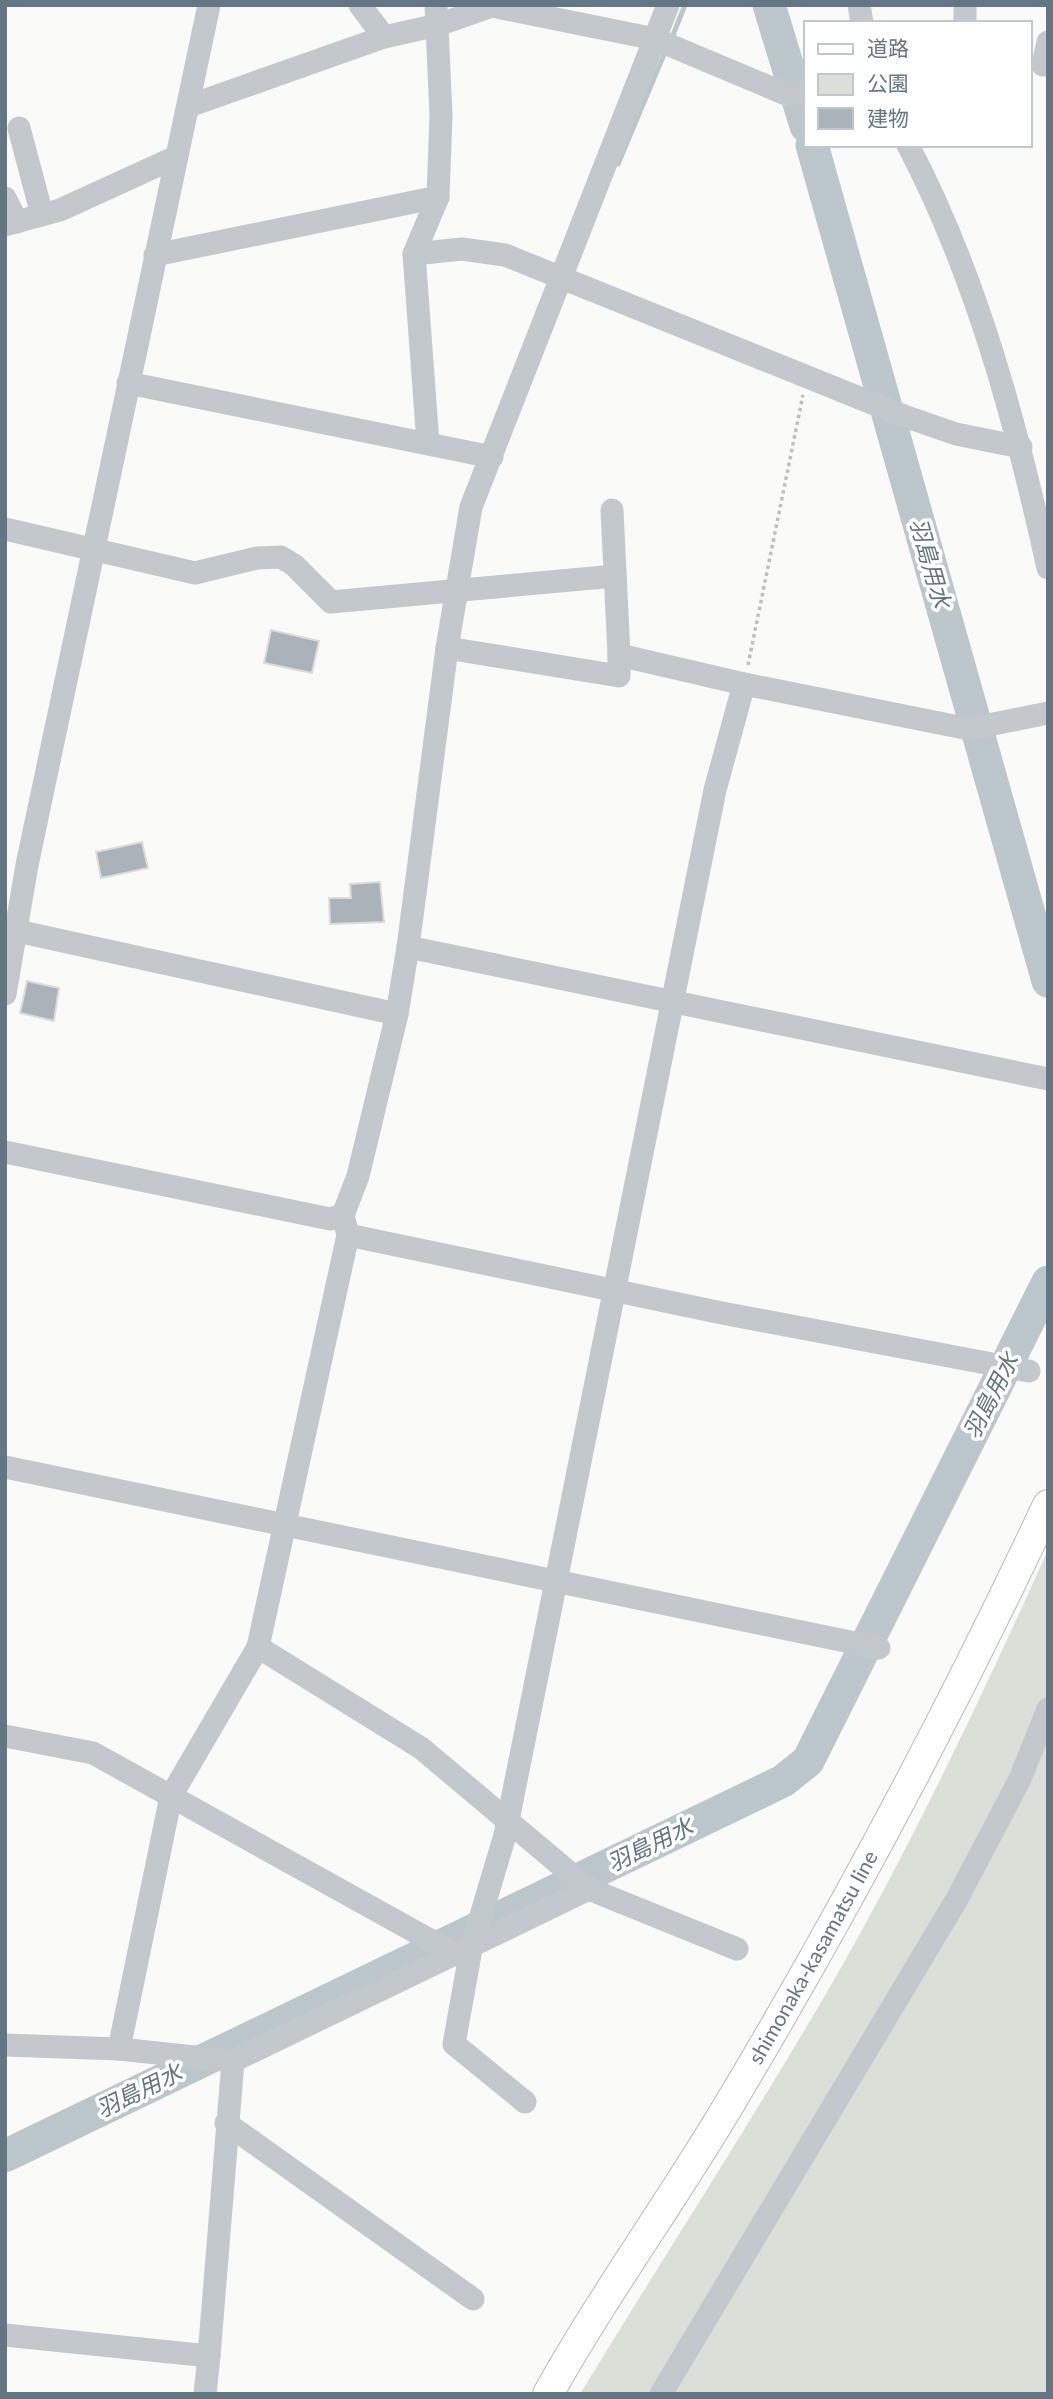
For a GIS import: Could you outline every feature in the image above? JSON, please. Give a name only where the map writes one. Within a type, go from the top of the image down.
[{"type":"main road","name":"shimonaka-kasamatsu line","points":[[548,2394],[729,2105],[825,1941],[925,1754],[1048,1505]]},
{"type":"street","points":[[5,994],[17,931],[16,864],[94,548],[209,5]]},
{"type":"street","points":[[360,5],[384,37]]},
{"type":"street","points":[[119,2049],[171,1796],[258,1647],[346,1225],[397,1014],[447,648],[471,507],[668,5]]},
{"type":"street","points":[[189,106],[384,37],[437,15],[492,6],[562,13],[655,39],[797,94]]},
{"type":"street","points":[[428,443],[414,254],[438,197],[441,115],[437,15]]},
{"type":"street","points":[[19,128],[42,215]]},
{"type":"street","points":[[909,147],[939,204],[1021,447],[1048,568]]},
{"type":"street","points":[[5,198],[11,223],[42,215],[176,157]]},
{"type":"street","points":[[155,256],[438,197]]},
{"type":"street","points":[[414,254],[462,249],[505,256],[904,416],[956,433],[1021,447]]},
{"type":"street","points":[[128,383],[492,457]]},
{"type":"street","points":[[447,648],[619,676],[612,510]]},
{"type":"street","points":[[5,529],[195,573],[257,558],[281,557],[294,565],[331,602],[615,576]]},
{"type":"street","points":[[619,654],[744,684],[980,726],[1048,713]]},
{"type":"street","points":[[525,2102],[454,2044],[464,1952],[481,1914],[508,1819],[558,1583],[715,790],[744,684]]},
{"type":"street","points":[[17,931],[397,1014]]},
{"type":"street","points":[[408,947],[673,999],[1048,1079]]},
{"type":"street","points":[[5,1152],[330,1219],[615,1290],[1029,1371]]},
{"type":"street","points":[[5,1467],[879,1648]]},
{"type":"street","points":[[258,1647],[421,1748],[589,1889],[737,1949]]},
{"type":"street","points":[[661,2394],[957,1899],[1020,1779],[1048,1709]]},
{"type":"street","points":[[5,1736],[93,1753],[433,1943],[464,1952]]},
{"type":"street","points":[[5,2045],[119,2049],[232,2061],[464,1952],[589,1889]]},
{"type":"street","points":[[205,2394],[232,2061]]},
{"type":"street","points":[[226,2123],[472,2299]]},
{"type":"street","points":[[5,2335],[209,2356]]},
{"type":"path","points":[[744,684],[807,376]]},
{"type":"green space","points":[[1048,1550],[1048,2394],[580,2394],[769,2089],[860,1934],[944,1772]]},
{"type":"building","points":[[271,630],[319,641],[312,673],[264,663]]},
{"type":"building","points":[[142,842],[148,868],[101,878],[96,852]]},
{"type":"building","points":[[380,882],[384,922],[330,924],[329,898],[351,898],[350,884]]},
{"type":"building","points":[[27,981],[59,988],[54,1021],[20,1013]]},
{"type":"waterway","points":[[673,35],[685,5]]},
{"type":"waterway","name":"羽島用水","points":[[769,5],[804,119]]},
{"type":"waterway","points":[[618,164],[665,52]]},
{"type":"waterway","name":"羽島用水","points":[[813,147],[1048,981]]},
{"type":"waterway","name":"羽島用水","points":[[5,2156],[783,1781],[808,1761],[1048,1282]]}]
